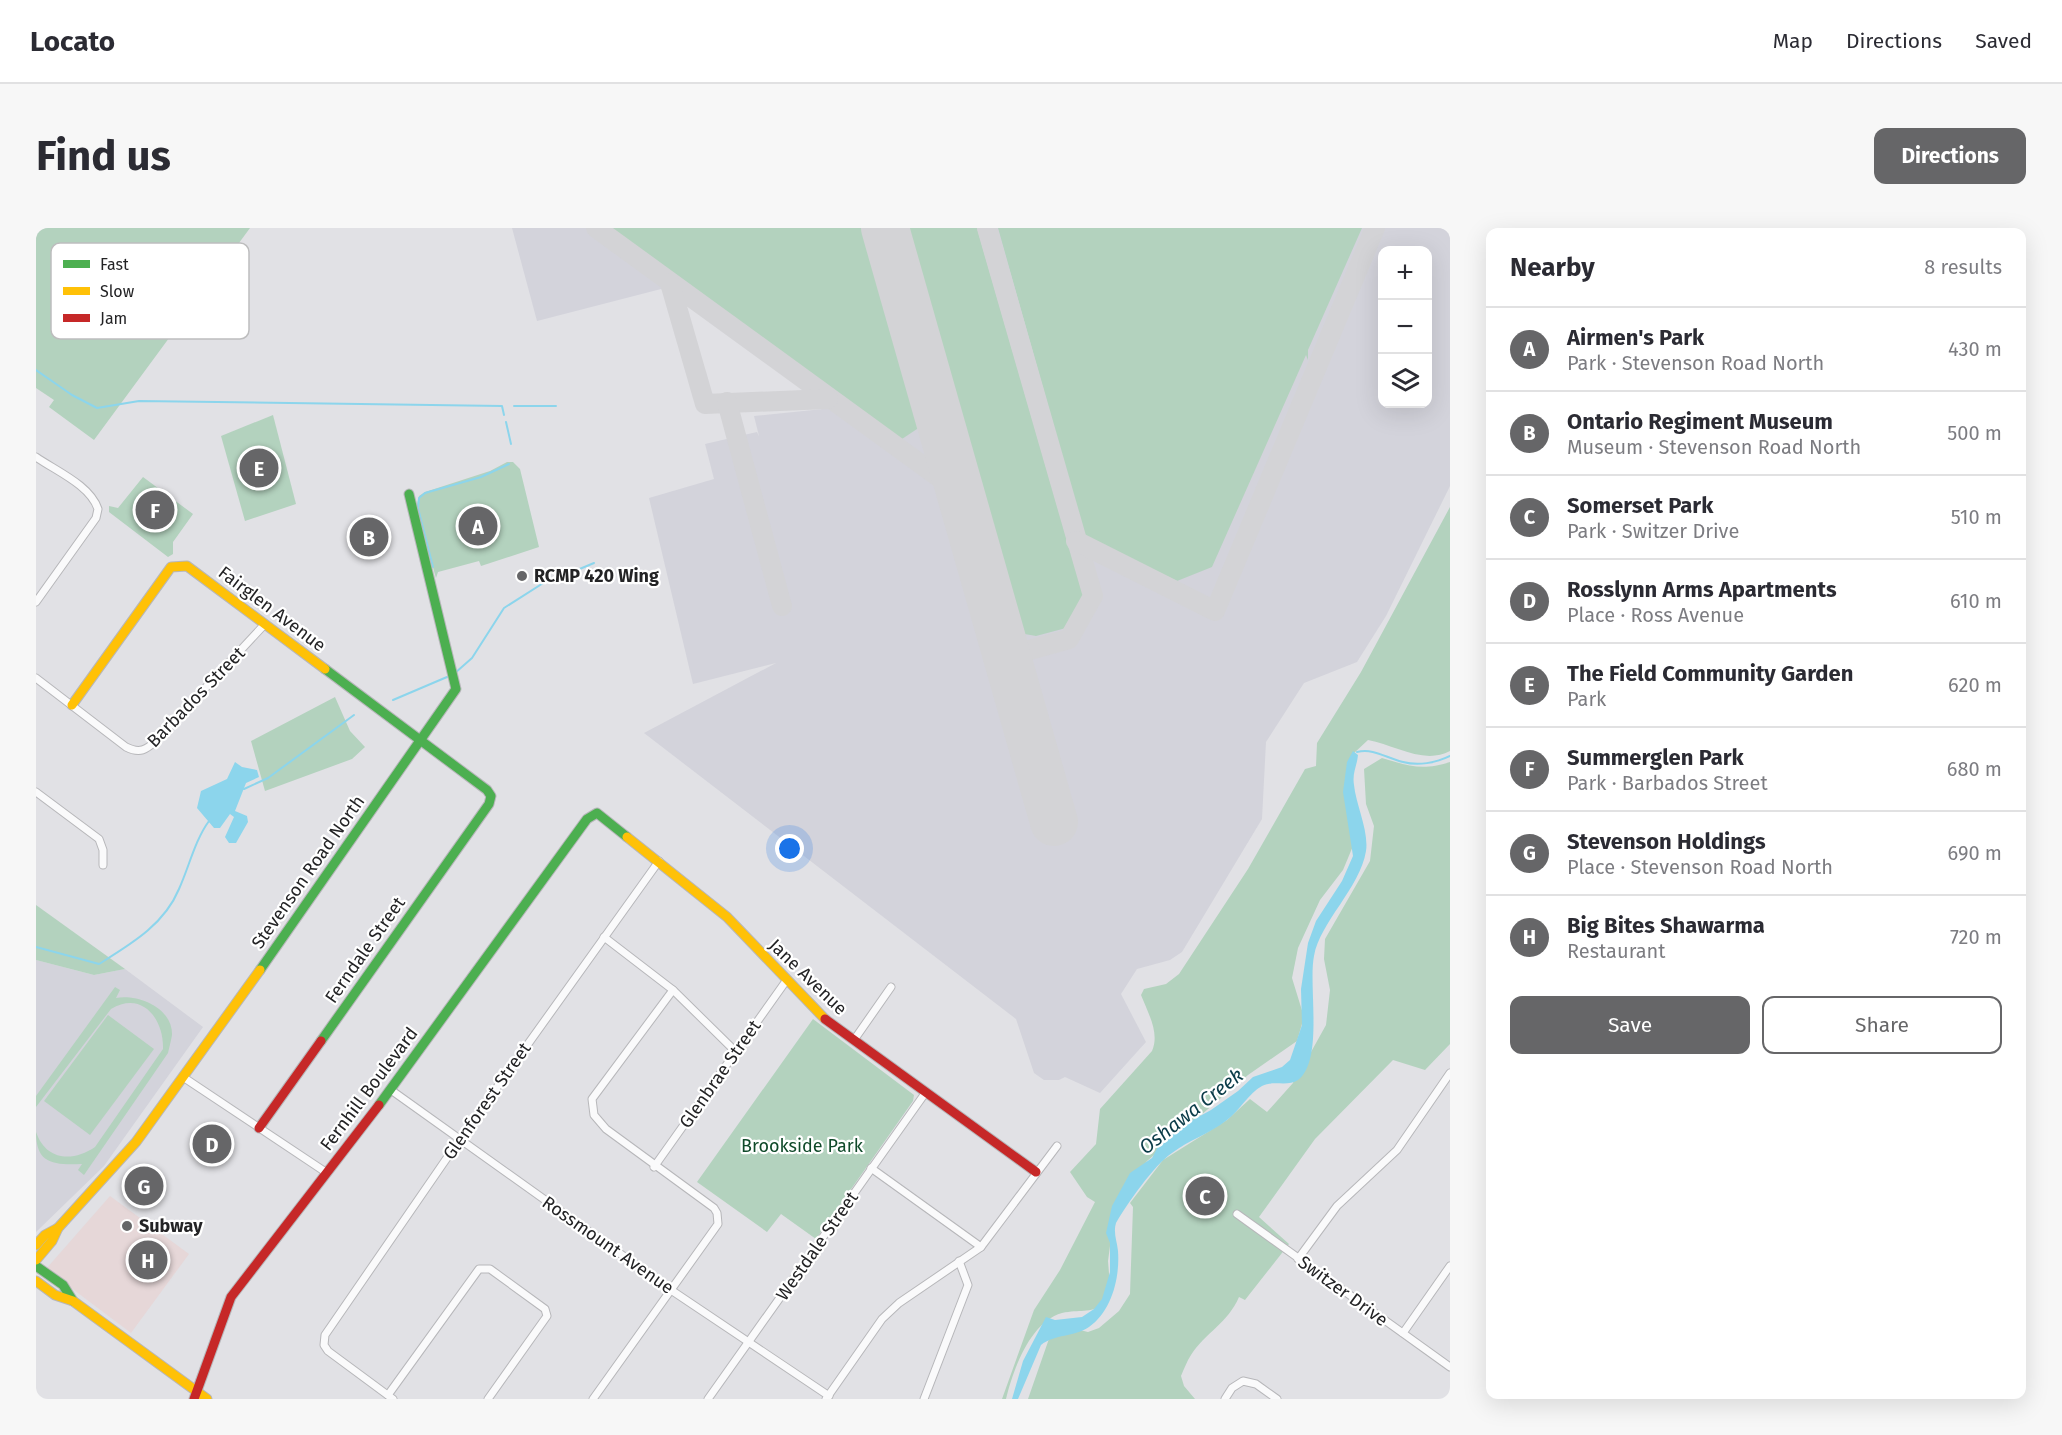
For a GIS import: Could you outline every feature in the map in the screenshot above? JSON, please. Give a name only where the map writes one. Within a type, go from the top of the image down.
[{"type":"street","points":[[36,458],[83,489],[96,501],[98,509],[96,518],[36,602]]},
{"type":"street","name":"Stevenson Road North","points":[[36,1260],[52,1241],[58,1228],[126,1155],[310,901],[456,689],[409,494]]},
{"type":"street","name":"Fairglen Avenue","points":[[72,705],[171,567],[182,565],[192,569],[487,790]]},
{"type":"street","name":"Barbados Street","points":[[36,678],[126,747],[134,751],[146,750],[264,625]]},
{"type":"street","name":"Ferndale Street","points":[[259,1128],[489,804],[491,796],[487,790]]},
{"type":"street","points":[[37,795],[99,839],[103,850],[103,865]]},
{"type":"street","name":"Jane Avenue","points":[[597,813],[727,917],[822,1017],[1036,1172]]},
{"type":"street","name":"Fernhill Boulevard","points":[[195,1395],[231,1297],[391,1090],[587,819],[597,813]]},
{"type":"street","name":"Glenforest Street","points":[[390,1397],[324,1345],[325,1335],[459,1139],[659,861]]},
{"type":"street","points":[[604,937],[673,990],[735,1051]]},
{"type":"street","name":"Glenbrae Street","points":[[654,1167],[786,981]]},
{"type":"street","points":[[854,1040],[891,987]]},
{"type":"street","points":[[593,1399],[718,1224],[714,1208],[654,1167],[606,1129],[594,1115],[592,1099],[673,990]]},
{"type":"street","points":[[1298,1258],[1337,1206],[1397,1150],[1450,1073]]},
{"type":"street","points":[[183,1077],[327,1173]]},
{"type":"street","name":"Rossmount Avenue","points":[[391,1090],[671,1290],[748,1340],[827,1397]]},
{"type":"street","name":"Westdale Street","points":[[708,1399],[748,1340],[825,1238],[871,1168],[926,1092]]},
{"type":"street","points":[[827,1397],[882,1319],[899,1303],[981,1247],[1057,1146]]},
{"type":"street","points":[[871,1168],[981,1247]]},
{"type":"street","name":"Switzer Drive","points":[[1237,1214],[1450,1367]]},
{"type":"street","name":"Stevenson Road North","points":[[36,1245],[45,1235],[58,1228]]},
{"type":"street","points":[[924,1399],[968,1285],[959,1261]]},
{"type":"street","points":[[36,1266],[63,1285],[73,1300],[195,1395],[207,1399]]},
{"type":"street","points":[[1403,1333],[1450,1266]]},
{"type":"street","points":[[390,1397],[479,1269],[490,1269],[545,1308],[547,1316],[488,1399]]},
{"type":"street","points":[[36,1281],[55,1295],[73,1300]]},
{"type":"street","points":[[1225,1399],[1232,1388],[1243,1381],[1256,1384],[1277,1399]]},
{"type":"shaded area","points":[[512,228],[1450,228],[1450,486],[1386,616],[1357,662],[1304,683],[1266,742],[1262,819],[1182,952],[1170,960],[1137,969],[1121,994],[1146,1042],[1100,1093],[1065,1077],[1059,1080],[1044,1080],[1034,1073],[1016,1019],[644,733],[776,663],[693,684],[649,498],[714,479],[705,444],[757,432],[759,436],[754,416],[823,409],[825,397],[661,289],[537,321]]},
{"type":"shaded area","points":[[36,960],[94,975],[125,969],[203,1027],[104,1166],[36,1232]]},
{"type":"shaded area","points":[[110,1196],[189,1254],[131,1333],[46,1269]]},
{"type":"green space","points":[[36,228],[250,228],[239,243],[51,243],[51,339],[168,339],[94,440],[49,407],[54,400],[36,388]]},
{"type":"green space","points":[[608,228],[868,228],[923,425],[902,439],[825,397]]},
{"type":"green space","points":[[903,228],[977,228],[1083,595],[1066,628],[1036,636],[1019,633]]},
{"type":"green space","points":[[998,228],[1362,228],[1308,350],[1308,360],[1306,355],[1212,567],[1177,581],[1085,537]]},
{"type":"green space","points":[[273,415],[296,504],[245,521],[221,436]]},
{"type":"green space","points":[[507,462],[513,462],[520,469],[539,547],[481,566],[479,561],[438,572],[436,578],[416,508],[419,496],[490,471]]},
{"type":"green space","points":[[143,477],[193,514],[173,542],[173,554],[168,557],[109,512],[109,506],[118,508]]},
{"type":"green space","points":[[1450,507],[1450,751],[1440,755],[1420,755],[1368,740],[1353,754],[1348,783],[1353,846],[1343,870],[1320,900],[1298,948],[1292,978],[1304,1017],[1297,1041],[1248,1075],[1147,1161],[1116,1201],[1108,1261],[1110,1286],[1106,1304],[1089,1310],[1062,1313],[1041,1326],[1018,1361],[1006,1399],[1002,1399],[1034,1310],[1060,1270],[1095,1202],[1087,1197],[1070,1172],[1096,1144],[1100,1109],[1152,1051],[1155,1037],[1150,1016],[1141,995],[1144,989],[1166,984],[1179,974],[1248,869],[1305,769],[1316,766],[1317,743],[1361,672]]},
{"type":"green space","points":[[335,697],[350,731],[365,747],[352,759],[265,791],[251,741]]},
{"type":"green space","points":[[1382,758],[1423,767],[1450,762],[1450,1044],[1425,1070],[1393,1060],[1315,1139],[1259,1217],[1289,1244],[1245,1300],[1239,1297],[1229,1314],[1197,1347],[1186,1365],[1181,1376],[1184,1386],[1195,1399],[1028,1399],[1051,1333],[1063,1326],[1088,1332],[1099,1328],[1119,1311],[1130,1294],[1133,1207],[1130,1203],[1163,1160],[1227,1120],[1250,1099],[1267,1112],[1293,1083],[1296,1072],[1306,1061],[1326,1025],[1330,990],[1324,959],[1325,939],[1370,861],[1374,826],[1366,804],[1364,769]]},
{"type":"green space","points":[[36,905],[125,969],[94,975],[36,960]]},
{"type":"green space","points":[[115,987],[120,990],[116,998],[134,998],[161,1010],[171,1025],[172,1035],[168,1053],[84,1175],[78,1170],[82,1164],[55,1163],[43,1156],[39,1151],[36,1132],[46,1149],[61,1156],[78,1155],[95,1147],[163,1049],[160,1027],[155,1018],[141,1005],[132,1003],[111,1009],[36,1107],[36,1096]]},
{"type":"green space","points":[[108,1015],[154,1049],[90,1135],[44,1101]]},
{"type":"green space","name":"Brookside Park","points":[[813,1019],[914,1095],[913,1101],[816,1239],[781,1214],[767,1232],[697,1182]]},
{"type":"water","points":[[1353,751],[1358,755],[1354,773],[1355,793],[1366,835],[1366,851],[1356,878],[1324,930],[1314,956],[1313,1040],[1306,1070],[1294,1082],[1262,1086],[1227,1120],[1179,1148],[1157,1166],[1116,1223],[1118,1272],[1113,1293],[1104,1312],[1089,1327],[1046,1341],[1041,1345],[1018,1399],[1012,1399],[1023,1361],[1046,1317],[1055,1320],[1082,1317],[1094,1309],[1102,1299],[1110,1272],[1110,1243],[1106,1233],[1112,1206],[1130,1173],[1152,1158],[1161,1141],[1169,1133],[1211,1110],[1253,1077],[1282,1067],[1290,1060],[1302,1025],[1301,989],[1308,943],[1316,921],[1342,881],[1353,856],[1343,792],[1347,762]]},
{"type":"water","points":[[235,762],[242,767],[257,770],[259,777],[246,783],[235,811],[247,816],[248,822],[236,843],[229,843],[225,837],[234,817],[230,814],[220,828],[214,828],[197,808],[201,791],[227,779]]},
{"type":"waterway","points":[[36,370],[72,395],[97,408],[139,401],[502,406],[504,415]]},
{"type":"waterway","points":[[514,406],[556,406]]},
{"type":"waterway","points":[[506,422],[511,444]]},
{"type":"waterway","points":[[433,567],[418,508],[419,498],[425,493],[481,477],[509,464]]},
{"type":"waterway","points":[[558,578],[594,563]]},
{"type":"waterway","points":[[455,673],[472,658],[504,608],[548,580]]},
{"type":"waterway","points":[[393,700],[447,677]]},
{"type":"waterway","points":[[244,789],[268,778],[354,715]]},
{"type":"waterway","name":"Oshawa Creek","points":[[1357,752],[1375,752],[1415,764],[1433,762],[1450,756]]},
{"type":"waterway","points":[[36,947],[99,964],[134,941],[156,923],[173,902],[192,854],[209,821]]},
{"type":"taxiway","points":[[596,228],[959,492]]},
{"type":"taxiway","points":[[987,228],[1093,596],[1069,639],[1026,651],[1004,650]]},
{"type":"taxiway","points":[[1076,541],[1215,611],[1375,228]]},
{"type":"taxiway","points":[[670,283],[705,404],[828,399]]},
{"type":"taxiway","points":[[727,402],[782,606]]},
{"type":"runway","points":[[885,228],[1054,822]]},
{"type":"traffic: fast","points":[[260,970],[456,689],[409,494]]},
{"type":"traffic: fast","points":[[321,1041],[489,804],[491,796],[487,790],[325,669]]},
{"type":"traffic: fast","points":[[379,1105],[587,819],[597,813],[627,837]]},
{"type":"traffic: fast","points":[[36,1266],[63,1285],[73,1301]]},
{"type":"traffic: slow","points":[[72,705],[171,567],[187,566],[325,669]]},
{"type":"traffic: slow","points":[[627,837],[727,917],[825,1019]]},
{"type":"traffic: slow","points":[[36,1260],[52,1241],[58,1228],[136,1142],[260,970]]},
{"type":"traffic: slow","points":[[36,1245],[45,1235],[58,1228]]},
{"type":"traffic: slow","points":[[36,1281],[55,1295],[73,1301],[207,1399]]},
{"type":"traffic: jam","points":[[825,1019],[1036,1172]]},
{"type":"traffic: jam","points":[[259,1128],[321,1041]]},
{"type":"traffic: jam","points":[[194,1399],[231,1297],[379,1105]]},
{"type":"place","name":"The Field Community Garden","points":[[259,468]]},
{"type":"place","name":"Summerglen Park","points":[[155,510]]},
{"type":"place","name":"Airmen's Park","points":[[478,526]]},
{"type":"place","name":"Ontario Regiment Museum","points":[[369,537]]},
{"type":"place","name":"RCMP 420 Wing","points":[[522,576]]},
{"type":"place","name":"Rosslynn Arms Apartments","points":[[212,1144]]},
{"type":"place","name":"Stevenson Holdings","points":[[144,1186]]},
{"type":"place","name":"Somerset Park","points":[[1205,1196]]},
{"type":"place","name":"Subway","points":[[127,1226]]},
{"type":"place","name":"Big Bites Shawarma","points":[[148,1260]]}]
